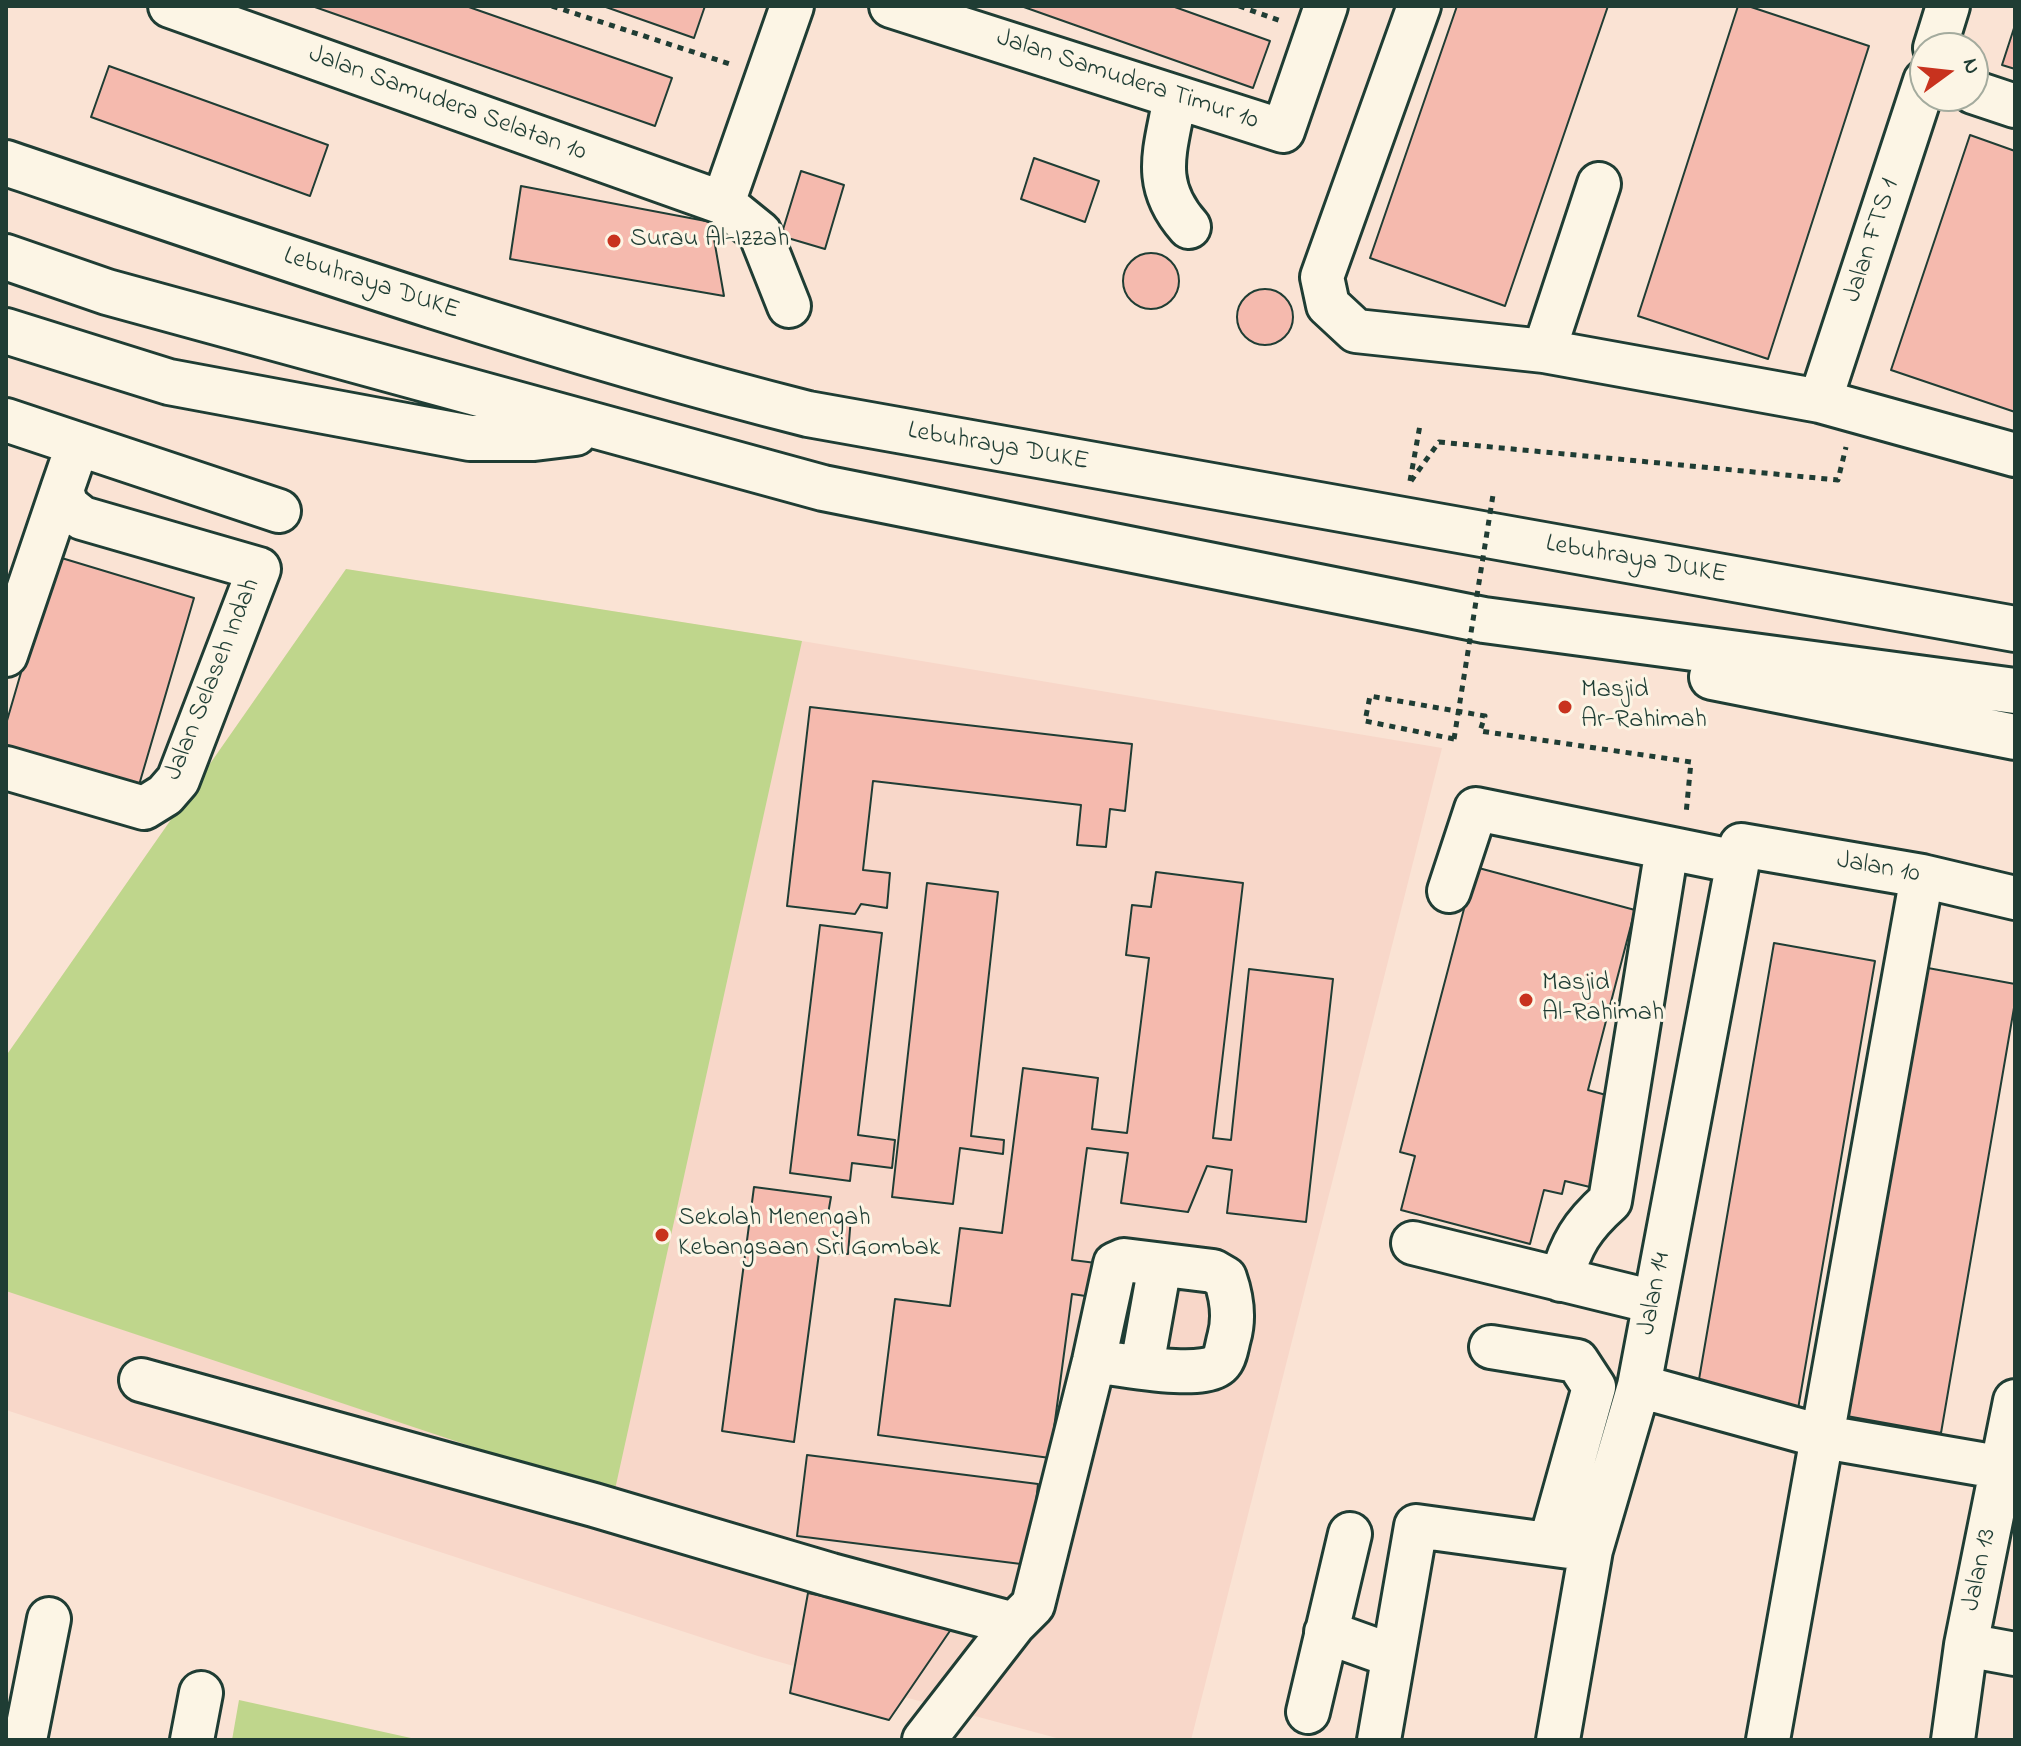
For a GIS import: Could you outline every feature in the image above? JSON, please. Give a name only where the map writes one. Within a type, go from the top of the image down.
[{"type":"highway","name":"Lebuhraya DUKE","points":[[6,163],[388,292],[702,387],[808,414],[2015,629]]},
{"type":"highway","points":[[6,257],[107,292],[823,488],[1484,620],[2015,691]]},
{"type":"highway","points":[[6,331],[169,382],[470,438],[534,438],[601,429]]},
{"type":"highway","points":[[1484,620],[1590,651],[2015,737]]},
{"type":"street","name":"Jalan Samudera Selatan 10","points":[[170,6],[723,203],[760,233],[789,306]]},
{"type":"street","points":[[723,203],[792,6]]},
{"type":"street","name":"Jalan Samudera Timur 10","points":[[891,6],[1283,131],[1326,6]]},
{"type":"street","points":[[1419,6],[1322,277],[1328,305],[1356,331],[1544,351],[1839,407],[2015,455]]},
{"type":"street","points":[[1175,97],[1162,166],[1174,210],[1189,227]]},
{"type":"street","points":[[1989,97],[2015,106]]},
{"type":"street","name":"Jalan FTS 1","points":[[1839,407],[1917,112]]},
{"type":"street","points":[[1544,351],[1599,184]]},
{"type":"street","points":[[6,420],[279,511]]},
{"type":"street","points":[[6,655],[78,444]]},
{"type":"street","name":"Jalan Selaseh Indah","points":[[6,768],[144,808],[165,795],[178,780],[259,569],[82,518],[67,506],[62,490]]},
{"type":"street","name":"Jalan 10","points":[[1449,891],[1476,809],[1676,834],[1739,854],[1922,876],[2015,898]]},
{"type":"street","points":[[1561,1280],[1570,1249],[1590,1219],[1610,1201],[1676,834]]},
{"type":"street","name":"Jalan 14","points":[[1558,1740],[1591,1550],[1639,1386],[1739,854]]},
{"type":"street","points":[[1768,1740],[1922,876]]},
{"type":"street","points":[[1413,1243],[1654,1302]]},
{"type":"street","points":[[924,1740],[1014,1624],[1033,1605],[1115,1264],[1124,1260],[1213,1271],[1225,1278],[1231,1294],[1234,1323],[1221,1362],[1207,1372],[1190,1373],[1094,1361]]},
{"type":"street","points":[[1142,1366],[1160,1265]]},
{"type":"street","points":[[1491,1347],[1577,1361],[1594,1387],[1550,1544]]},
{"type":"street","points":[[141,1380],[1014,1624]]},
{"type":"street","points":[[1639,1386],[1824,1437],[2008,1469]]},
{"type":"street","name":"Jalan 13","points":[[1953,1740],[1966,1645],[2008,1469],[2015,1401]]},
{"type":"street","points":[[1379,1740],[1416,1526],[1591,1550]]},
{"type":"street","points":[[1308,1712],[1350,1534]]},
{"type":"street","points":[[25,1740],[49,1619]]},
{"type":"street","points":[[1326,1632],[1393,1656]]},
{"type":"street","points":[[1966,1645],[2015,1654]]},
{"type":"street","points":[[192,1740],[201,1693]]},
{"type":"path","points":[[552,6],[732,65]]},
{"type":"path","points":[[1420,425],[1410,482],[1439,442],[1838,480],[1839,407]]},
{"type":"path","points":[[1493,495],[1454,739],[1365,721],[1370,696],[1485,716],[1480,731],[1691,762],[1676,834]]},
{"type":"shaded area","name":"Sekolah Menengah Kebangsaan Sri Gombak","points":[[346,569],[802,641],[1442,748],[1191,1740],[1064,1740],[908,1698],[758,1656],[6,1410],[8,1053]]},
{"type":"green space","points":[[346,569],[802,641],[614,1494],[6,1291],[8,1053]]},
{"type":"green space","points":[[239,1700],[420,1740],[232,1740]]},
{"type":"building","points":[[312,6],[466,6],[672,78],[655,126]]},
{"type":"building","points":[[603,6],[705,6],[694,38]]},
{"type":"building","points":[[1021,6],[1172,6],[1270,41],[1253,88]]},
{"type":"building","points":[[1457,6],[1608,6],[1505,306],[1370,258]]},
{"type":"building","points":[[1738,6],[1748,6],[1869,46],[1768,359],[1638,316]]},
{"type":"building","points":[[2015,25],[2015,69],[2002,65]]},
{"type":"building","points":[[109,66],[328,145],[310,196],[91,117]]},
{"type":"building","points":[[1970,135],[2015,151],[2015,412],[1891,370]]},
{"type":"building","points":[[1034,158],[1099,181],[1085,222],[1021,199]]},
{"type":"building","points":[[801,171],[844,185],[825,249],[781,236]]},
{"type":"building","name":"Surau Al-Izzah","points":[[521,186],[711,222],[724,296],[510,259]]},
{"type":"building","points":[[1151,253],[1171,261],[1179,281],[1171,301],[1151,309],[1131,301],[1123,281],[1131,261]]},
{"type":"building","points":[[1265,289],[1285,297],[1293,317],[1285,337],[1265,345],[1245,337],[1237,317],[1245,297]]},
{"type":"building","points":[[55,556],[194,598],[139,785],[6,745],[6,724]]},
{"type":"building","points":[[810,707],[1132,744],[1125,811],[1110,809],[1106,847],[1077,845],[1081,805],[873,781],[863,870],[890,873],[887,908],[861,904],[855,914],[787,906]]},
{"type":"building","name":"Masjid Al-Rahimah","points":[[1475,867],[1635,910],[1588,1090],[1617,1098],[1594,1188],[1565,1181],[1562,1194],[1544,1190],[1530,1244],[1401,1210],[1415,1156],[1400,1152]]},
{"type":"building","points":[[1156,872],[1243,883],[1213,1138],[1231,1140],[1249,969],[1333,979],[1306,1222],[1227,1213],[1232,1170],[1207,1166],[1188,1212],[1121,1203],[1128,1153],[1087,1148],[1072,1260],[1104,1264],[1099,1298],[1072,1294],[1050,1458],[878,1435],[895,1299],[950,1306],[960,1228],[1002,1233],[1023,1068],[1098,1078],[1092,1129],[1127,1133],[1149,958],[1126,955],[1132,905],[1151,907]]},
{"type":"building","points":[[927,883],[998,892],[971,1136],[1004,1140],[1003,1154],[960,1148],[953,1204],[892,1197]]},
{"type":"building","points":[[820,925],[882,933],[858,1135],[895,1140],[892,1168],[852,1163],[850,1181],[790,1173]]},
{"type":"building","points":[[1774,943],[1875,961],[1798,1409],[1697,1391]]},
{"type":"building","points":[[1917,966],[2015,984],[2015,1002],[1941,1433],[1841,1415]]},
{"type":"building","points":[[754,1187],[831,1197],[828,1214],[851,1217],[848,1254],[819,1253],[794,1442],[722,1431]]},
{"type":"building","points":[[807,1455],[1038,1484],[1029,1565],[797,1536]]},
{"type":"building","points":[[808,1593],[954,1625],[889,1720],[790,1693]]},
{"type":"place","name":"Surau Al-Izzah","points":[[614,241]]},
{"type":"place","name":"Masjid Ar-Rahimah","points":[[1565,707]]},
{"type":"place","name":"Masjid Al-Rahimah","points":[[1526,1000]]},
{"type":"place","name":"Sekolah Menengah Kebangsaan Sri Gombak","points":[[662,1235]]}]
